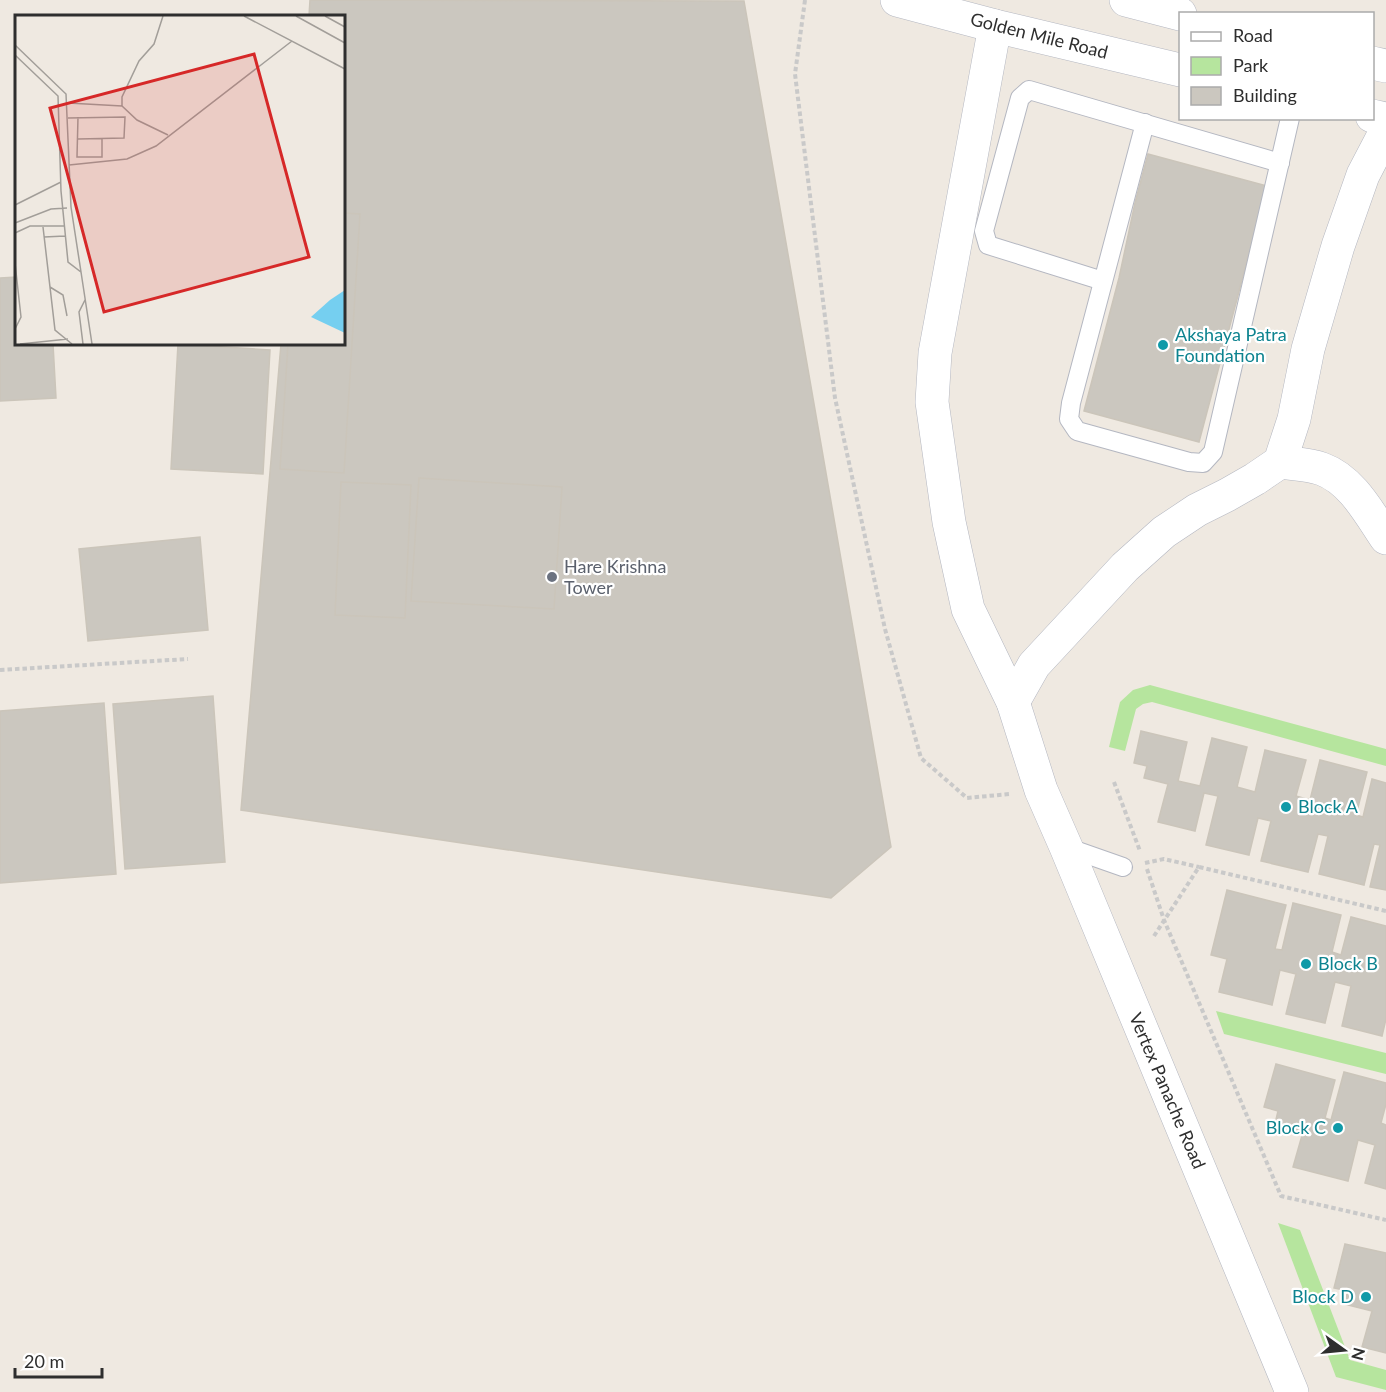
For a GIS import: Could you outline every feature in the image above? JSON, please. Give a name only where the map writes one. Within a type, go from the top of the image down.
[{"type":"street","name":"Golden Mile Road","points":[[897,0],[1179,70]]},
{"type":"street","points":[[1126,0],[1179,14]]},
{"type":"street","name":"Vertex Panache Road","points":[[995,26],[935,353],[932,402],[949,522],[968,609],[1013,702],[1041,790],[1292,1392]]},
{"type":"street","points":[[1013,702],[1034,665],[1125,567],[1164,532],[1280,462],[1294,419],[1308,350],[1338,246],[1363,175],[1386,130]]},
{"type":"street","points":[[1280,462],[1320,468],[1335,474],[1355,493],[1386,538]]},
{"type":"lane","points":[[1103,281],[988,245],[984,231],[1020,98],[1029,90],[1280,163]]},
{"type":"lane","points":[[1145,123],[1071,403],[1069,420],[1077,431],[1189,462],[1203,463],[1213,452],[1290,120]]},
{"type":"lane","points":[[1066,847],[1123,867]]},
{"type":"path","points":[[805,0],[795,74],[835,398],[885,629],[921,758],[967,798],[1041,790]]},
{"type":"path","points":[[0,670],[188,659]]},
{"type":"path","points":[[1123,867],[1164,859],[1386,911]]},
{"type":"path","points":[[1154,936],[1199,867]]},
{"type":"path","points":[[1164,920],[1281,1196],[1386,1220]]},
{"type":"green space","points":[[1150,685],[1386,749],[1386,766],[1152,702],[1136,709],[1125,751],[1109,747],[1120,702],[1133,690]]},
{"type":"green space","points":[[1216,1011],[1386,1053],[1386,1074],[1224,1034]]},
{"type":"green space","points":[[1278,1223],[1300,1230],[1350,1360],[1386,1370],[1386,1390],[1336,1377]]},
{"type":"building","name":"Hare Krishna Tower","points":[[310,0],[744,1],[891,847],[831,898],[241,810],[281,345],[345,345],[345,15],[309,15]]},
{"type":"building","name":"Akshaya Patra Foundation","points":[[1148,154],[1267,186],[1199,442],[1084,411],[1119,278]]},
{"type":"building","points":[[345,213],[360,214],[344,473],[280,469],[288,345],[345,345]]},
{"type":"building","points":[[15,277],[15,345],[53,345],[56,398],[0,401],[0,278]]},
{"type":"building","points":[[178,345],[270,350],[263,474],[171,469]]},
{"type":"building","points":[[419,478],[562,487],[554,609],[411,601]]},
{"type":"building","points":[[341,482],[411,485],[405,618],[335,615]]},
{"type":"building","points":[[200,537],[208,630],[88,641],[79,549]]},
{"type":"building","points":[[213,696],[225,862],[125,869],[113,704]]},
{"type":"building","points":[[104,703],[116,874],[0,883],[0,711]]},
{"type":"building","name":"Block A","points":[[1141,731],[1187,742],[1178,781],[1200,786],[1212,738],[1247,747],[1237,787],[1255,792],[1265,750],[1306,760],[1296,796],[1310,800],[1320,760],[1367,772],[1356,815],[1363,817],[1372,779],[1386,783],[1386,890],[1370,887],[1380,845],[1374,844],[1364,885],[1319,874],[1328,836],[1318,834],[1308,872],[1261,861],[1271,821],[1258,818],[1249,855],[1206,845],[1218,796],[1204,793],[1195,831],[1158,822],[1168,784],[1144,778],[1147,766],[1134,763]]},
{"type":"building","name":"Block B","points":[[1227,890],[1286,905],[1275,949],[1282,950],[1293,903],[1341,915],[1332,952],[1341,955],[1351,917],[1386,926],[1386,1019],[1382,1036],[1342,1026],[1351,986],[1335,982],[1325,1023],[1286,1014],[1296,974],[1280,970],[1272,1005],[1219,992],[1227,959],[1211,955]]},
{"type":"building","name":"Block C","points":[[1276,1064],[1335,1080],[1325,1118],[1331,1120],[1344,1072],[1386,1083],[1386,1104],[1381,1123],[1386,1125],[1386,1189],[1365,1183],[1375,1145],[1358,1140],[1348,1181],[1293,1167],[1303,1132],[1275,1124],[1278,1111],[1264,1107]]},
{"type":"building","name":"Block D","points":[[1345,1244],[1386,1253],[1386,1353],[1362,1347],[1372,1311],[1344,1304],[1348,1291],[1334,1288]]},
{"type":"place","name":"Akshaya Patra Foundation","points":[[1163,345]]},
{"type":"place","name":"Hare Krishna Tower","points":[[552,577]]},
{"type":"place","name":"Block A","points":[[1286,807]]},
{"type":"place","name":"Block B","points":[[1306,964]]},
{"type":"place","name":"Block C","points":[[1338,1128]]},
{"type":"place","name":"Block D","points":[[1366,1297]]}]
